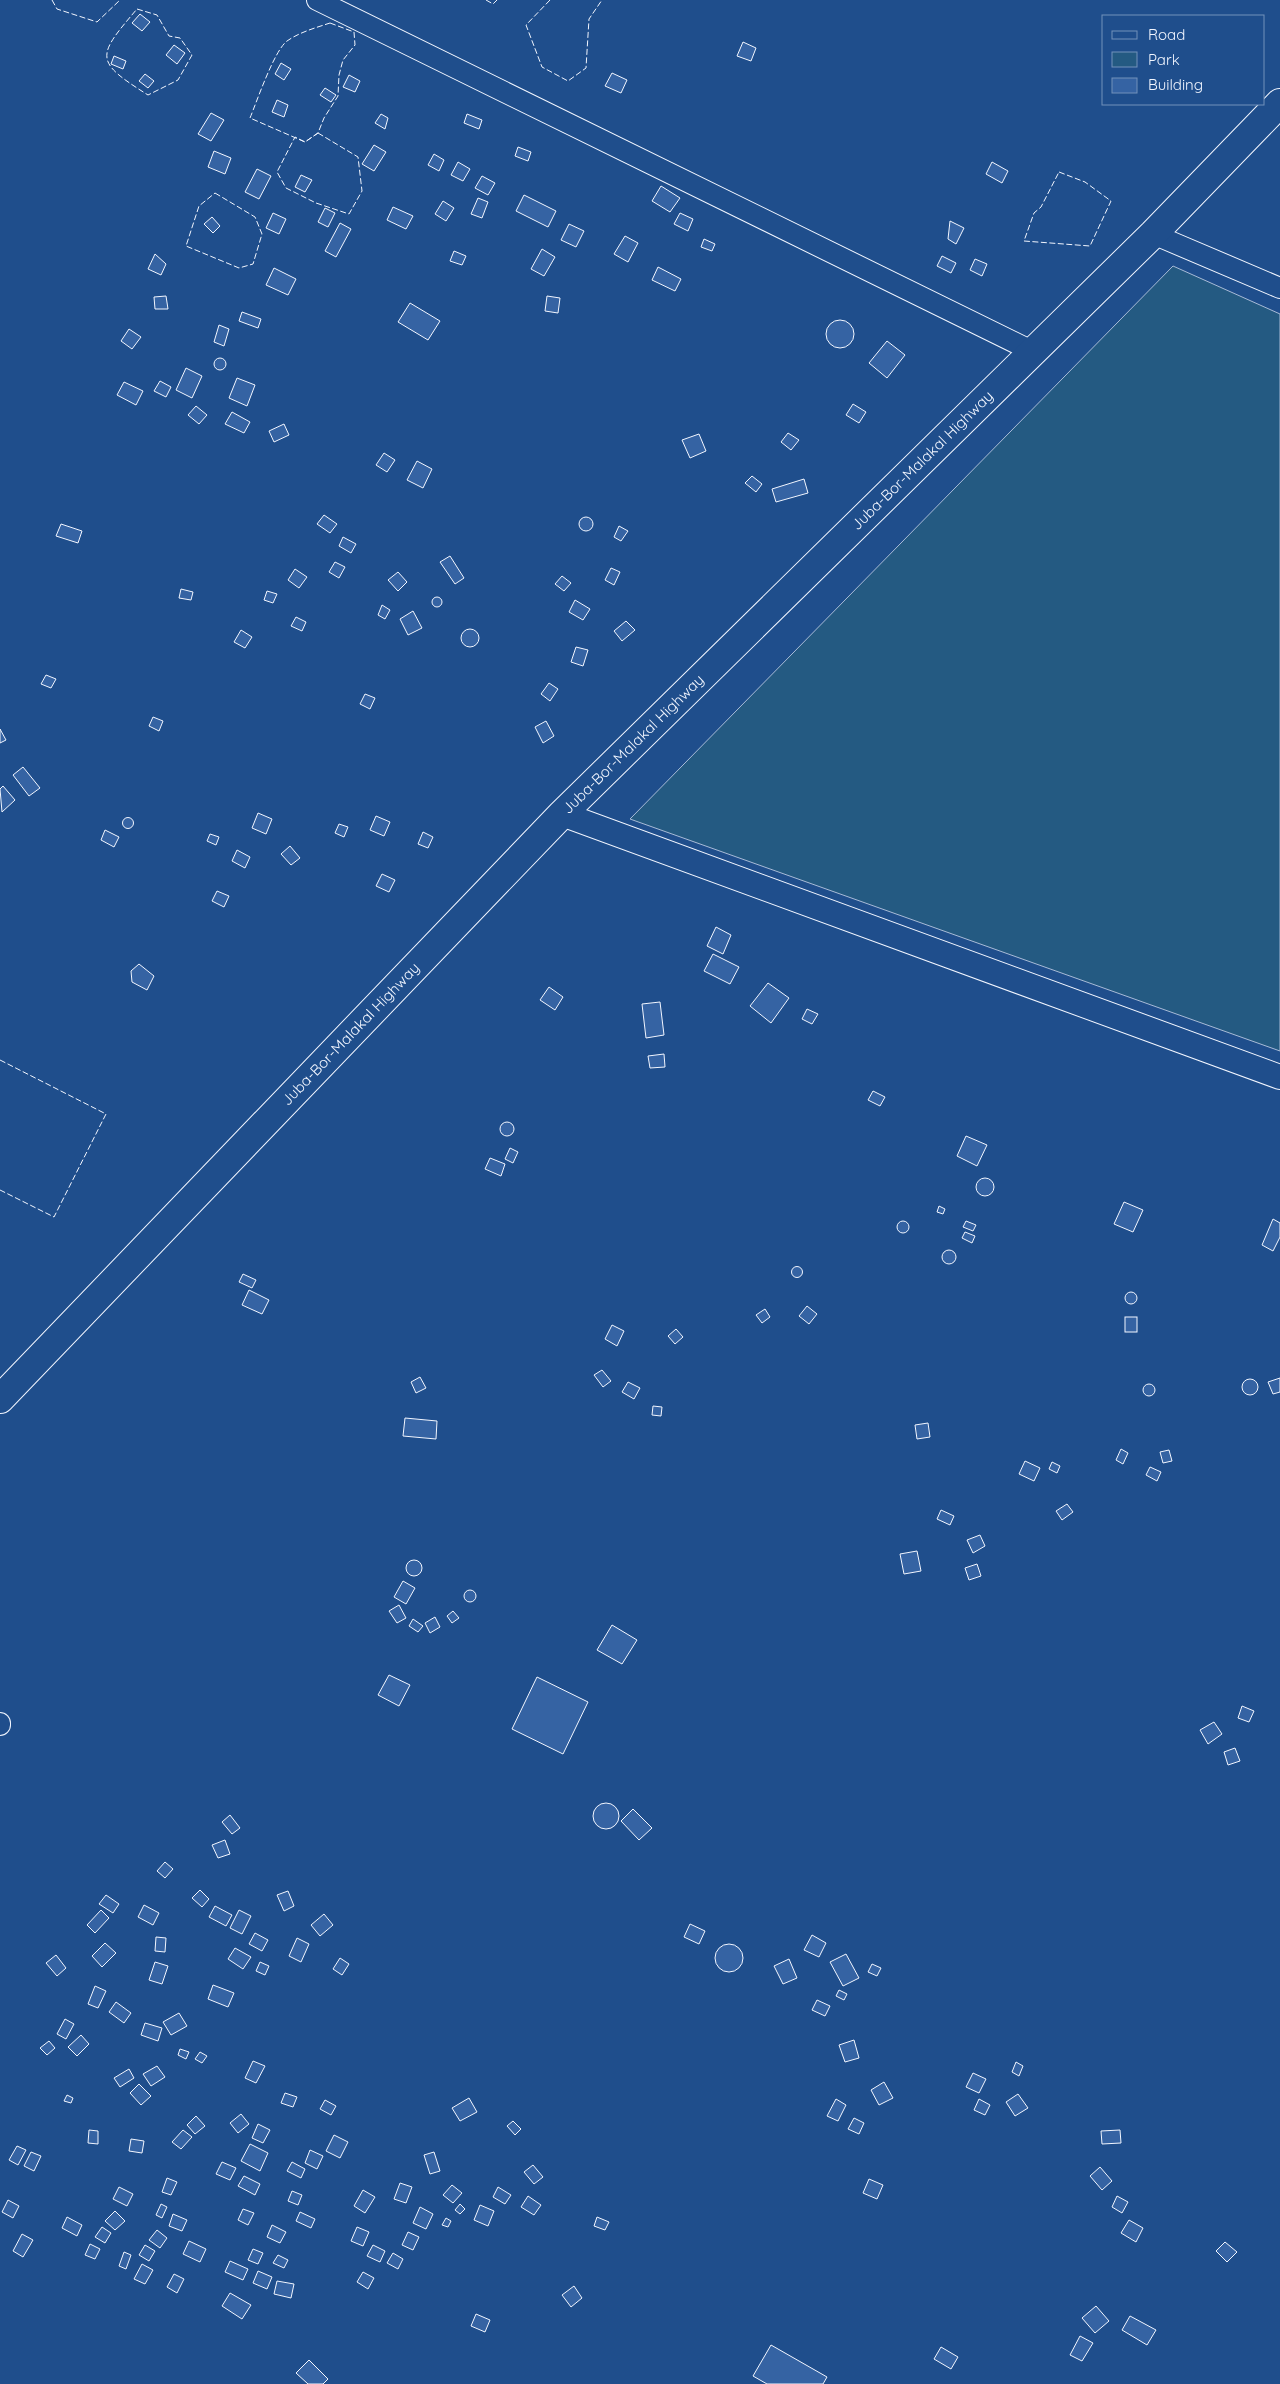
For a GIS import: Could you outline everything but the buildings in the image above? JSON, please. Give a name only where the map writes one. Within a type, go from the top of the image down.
[{"type":"main road","name":"Juba-Bor-Malakal Highway","points":[[0,1399],[562,814],[1034,352],[1153,234],[1280,103]]},
{"type":"street","points":[[317,0],[1034,352]]},
{"type":"street","points":[[1153,234],[1280,288]]},
{"type":"street","points":[[562,814],[1280,1077]]},
{"type":"green space","points":[[1173,266],[1280,314],[1280,1051],[630,819]]},
{"type":"fence","points":[[52,0],[57,9],[97,22],[120,0]]},
{"type":"fence","points":[[486,0],[493,4],[497,0]]},
{"type":"fence","points":[[550,0],[526,25],[542,67],[568,81],[586,68],[589,19],[602,0]]},
{"type":"fence","points":[[137,9],[157,15],[169,36],[180,38],[192,55],[178,80],[148,95],[118,74],[110,66],[107,57],[108,48],[114,38],[137,9]]},
{"type":"fence","points":[[330,23],[354,32],[355,45],[343,60],[339,75],[338,96],[324,118],[318,133],[305,142],[250,118],[271,65],[282,46],[297,35],[330,23]]},
{"type":"fence","points":[[318,133],[358,157],[362,191],[349,214],[316,203],[286,188],[277,172],[295,137],[305,142],[318,133]]},
{"type":"fence","points":[[1059,172],[1085,182],[1111,201],[1090,246],[1024,241],[1034,213],[1041,207],[1059,172]]},
{"type":"fence","points":[[215,193],[255,217],[262,234],[253,264],[239,268],[186,246],[199,206],[215,193]]},
{"type":"fence","points":[[0,1060],[106,1114],[54,1217],[0,1190]]}]
